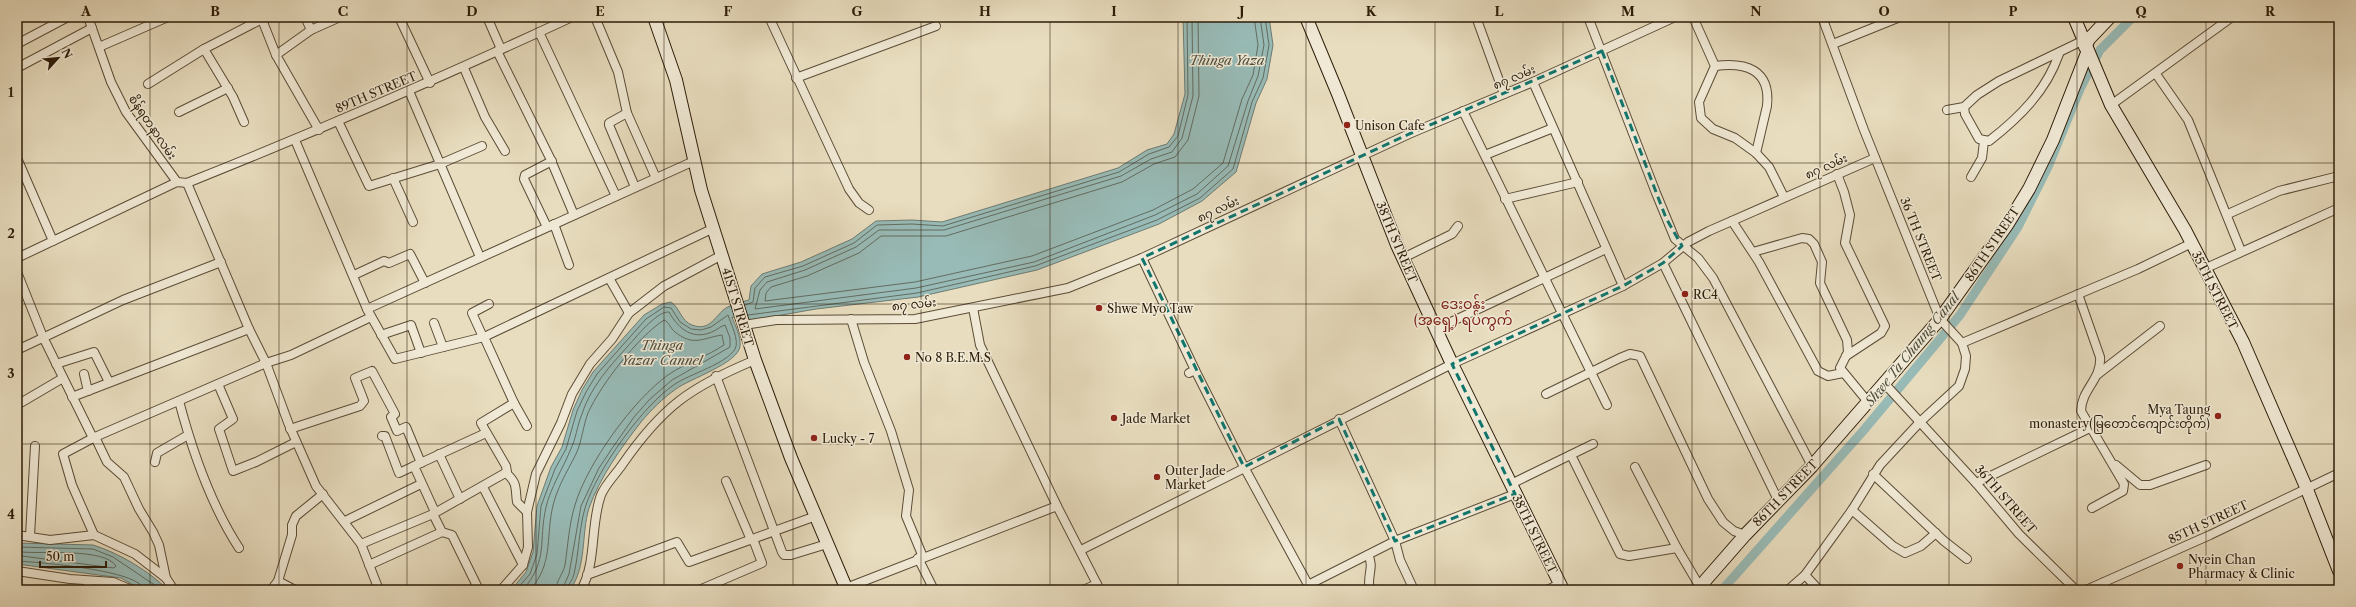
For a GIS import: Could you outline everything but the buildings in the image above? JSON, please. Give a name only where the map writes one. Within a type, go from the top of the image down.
[{"type":"main road","name":"41ST STREET","points":[[654,17],[676,80],[694,161],[736,303],[755,360],[791,458],[846,589]]},
{"type":"main road","name":"38TH STREET","points":[[1306,17],[1363,156],[1378,201],[1403,258],[1452,364],[1562,587]]},
{"type":"main road","name":"35TH STREET","points":[[2074,17],[2088,55],[2111,105],[2192,243],[2242,342],[2306,487],[2339,571]]},
{"type":"main road","name":"86TH STREET","points":[[1698,588],[1745,535],[1812,466],[1868,402],[1887,387],[1943,322],[2007,225],[2028,189],[2053,140],[2088,55],[2093,34],[2110,17]]},
{"type":"street","points":[[17,44],[68,17]]},
{"type":"street","name":"စိန်ရတနာလမ်း","points":[[88,17],[111,82],[126,112],[177,182]]},
{"type":"street","points":[[99,47],[168,17]]},
{"type":"street","points":[[305,17],[311,30]]},
{"type":"street","points":[[276,54],[311,30],[340,17]]},
{"type":"street","points":[[399,17],[430,83]]},
{"type":"street","points":[[487,17],[499,50],[552,161],[574,215]]},
{"type":"street","name":"89TH STREET","points":[[187,183],[295,140],[430,83],[572,17]]},
{"type":"street","points":[[595,17],[618,72],[627,113],[656,178]]},
{"type":"street","points":[[769,17],[796,78],[849,189],[859,203],[869,210]]},
{"type":"street","points":[[1476,17],[1504,94]]},
{"type":"street","points":[[1588,17],[1675,239],[1698,258],[1713,278],[1812,466]]},
{"type":"street","name":"၈၇ လမ်း","points":[[744,324],[776,320],[915,319],[1068,288],[1142,258],[1363,156],[1463,111],[1533,82],[1675,17]]},
{"type":"street","points":[[1693,17],[1715,66],[1698,102],[1701,118],[1713,129],[1735,138],[1756,153],[1769,168],[1784,198]]},
{"type":"street","name":"36 TH STREET","points":[[1822,17],[1875,158],[1943,322],[1962,343]]},
{"type":"street","points":[[1833,44],[1900,17]]},
{"type":"street","points":[[2111,105],[2156,74],[2232,17]]},
{"type":"street","points":[[148,84],[204,49],[261,18],[276,54],[319,130]]},
{"type":"street","points":[[796,78],[936,26]]},
{"type":"street","points":[[17,68],[92,28]]},
{"type":"street","points":[[539,32],[616,196]]},
{"type":"street","points":[[204,49],[228,88],[244,122]]},
{"type":"street","points":[[1947,110],[1964,107],[1977,95],[1998,81],[2058,54],[2088,55]]},
{"type":"street","points":[[1964,107],[1971,127],[1979,139],[1989,141],[2012,124],[2027,108],[2051,74],[2058,54]]},
{"type":"street","points":[[1715,66],[1736,64],[1752,68],[1760,75],[1765,83],[1768,98],[1767,106],[1756,153]]},
{"type":"street","points":[[464,68],[485,117],[505,151]]},
{"type":"street","points":[[2156,74],[2188,120],[2201,156],[2228,214],[2241,251]]},
{"type":"street","points":[[1533,82],[1623,286]]},
{"type":"street","points":[[179,112],[228,88]]},
{"type":"street","points":[[408,92],[480,257]]},
{"type":"street","points":[[1463,111],[1607,405]]},
{"type":"street","points":[[627,113],[609,122],[609,125],[636,187]]},
{"type":"street","points":[[338,121],[367,185],[440,164],[482,146]]},
{"type":"street","points":[[1485,155],[1553,128]]},
{"type":"street","points":[[295,140],[369,313],[395,359],[484,337],[714,228]]},
{"type":"street","points":[[1971,177],[1982,158],[1984,141]]},
{"type":"street","points":[[17,158],[53,241]]},
{"type":"street","name":"၈၇ လမ်း","points":[[1081,550],[1339,419],[1452,364],[1623,286],[1663,263],[1682,246],[1732,221],[1875,158]]},
{"type":"street","points":[[552,161],[528,172],[524,179],[551,225],[569,265]]},
{"type":"street","points":[[94,535],[72,485],[63,455],[65,452],[94,437],[179,400],[266,363],[292,355],[425,282],[694,161]]},
{"type":"street","points":[[1837,174],[1844,192],[1850,215],[1844,242],[1885,326],[1881,333],[1846,356]]},
{"type":"street","points":[[2228,214],[2279,191],[2339,176]]},
{"type":"street","points":[[392,178],[413,222]]},
{"type":"street","points":[[17,258],[177,182],[187,183],[249,329],[266,363],[290,429],[316,486],[345,521],[361,544],[379,590]]},
{"type":"street","points":[[1505,199],[1578,182]]},
{"type":"street","points":[[2204,269],[2339,208]]},
{"type":"street","points":[[1732,221],[1753,252],[1818,371],[1828,376],[1843,373]]},
{"type":"street","points":[[1403,258],[1452,234],[1458,226]]},
{"type":"street","points":[[1753,252],[1802,238],[1812,241],[1822,262],[1820,283],[1847,340],[1848,346],[1846,356],[1840,366],[1843,373],[1868,402]]},
{"type":"street","points":[[1788,590],[1805,575],[1852,510],[1873,474],[1920,422],[1961,382],[1966,369],[1966,356],[1962,343],[2138,269],[2192,243]]},
{"type":"street","points":[[1436,329],[1606,249]]},
{"type":"street","points":[[354,275],[385,261],[389,262],[410,254],[425,282]]},
{"type":"street","points":[[500,590],[523,565],[528,547],[527,512],[536,474],[561,424],[572,394],[590,364],[612,339],[629,313],[664,286],[722,255]]},
{"type":"street","points":[[1142,258],[1192,371],[1310,587],[1395,541],[1513,489],[1592,444]]},
{"type":"street","points":[[17,350],[123,300],[221,262]]},
{"type":"street","points":[[1663,263],[1778,500]]},
{"type":"street","points":[[17,272],[43,337],[72,397],[107,462],[124,477],[138,509],[156,539],[166,578]]},
{"type":"street","points":[[609,278],[629,313]]},
{"type":"street","points":[[2078,294],[2100,357],[2101,366],[2081,404],[2081,411],[2100,446],[2124,484],[2123,491],[2092,508]]},
{"type":"street","points":[[489,304],[472,313],[514,403],[527,426]]},
{"type":"street","points":[[973,308],[980,345],[1057,506],[1081,550],[1098,587],[1083,590]]},
{"type":"street","points":[[851,320],[864,362],[889,426],[909,490],[906,516],[920,558],[934,590]]},
{"type":"street","points":[[434,323],[443,347]]},
{"type":"street","points":[[381,335],[411,324],[421,353]]},
{"type":"street","points":[[2098,374],[2160,326]]},
{"type":"street","points":[[72,397],[249,329]]},
{"type":"street","points":[[56,364],[94,352],[109,382]]},
{"type":"street","points":[[1546,394],[1590,371],[1630,354],[1640,356],[1708,499],[1722,522],[1734,531],[1745,535]]},
{"type":"street","points":[[581,590],[587,575],[596,517],[602,494],[643,435],[669,408],[696,388],[716,376],[755,360]]},
{"type":"street","points":[[290,429],[360,406],[364,401],[355,378],[372,371],[394,414],[391,417],[397,430],[406,427],[417,464],[421,484],[442,532]]},
{"type":"street","points":[[84,374],[88,391]]},
{"type":"street","points":[[716,376],[782,552],[787,556],[827,544]]},
{"type":"street","points":[[17,405],[63,378]]},
{"type":"street","points":[[218,384],[234,419],[220,427],[219,430],[234,471],[296,442]]},
{"type":"street","name":"36TH STREET","points":[[1887,387],[1976,483],[2019,534],[2076,590]]},
{"type":"street","points":[[179,400],[188,435],[224,525],[239,548]]},
{"type":"street","points":[[514,403],[482,423],[486,433],[506,466],[506,473],[514,482],[517,491],[516,502],[527,512]]},
{"type":"street","points":[[1339,419],[1395,541],[1400,560],[1414,590]]},
{"type":"street","points":[[1976,483],[2090,428]]},
{"type":"street","points":[[382,436],[385,436],[399,473],[486,433]]},
{"type":"street","points":[[155,462],[157,452],[188,435]]},
{"type":"street","points":[[30,536],[35,446]]},
{"type":"street","points":[[2100,446],[2111,461],[2140,485],[2150,485],[2206,465]]},
{"type":"street","points":[[439,454],[460,499]]},
{"type":"street","points":[[1571,455],[1620,554],[1629,556],[1677,548]]},
{"type":"street","points":[[1635,468],[1698,588]]},
{"type":"street","points":[[361,544],[434,513],[506,473]]},
{"type":"street","name":"85TH STREET","points":[[2086,590],[2105,586],[2210,536],[2306,487],[2339,473]]},
{"type":"street","points":[[1873,474],[1936,533],[1967,559]]},
{"type":"street","points":[[699,590],[762,563],[726,481]]},
{"type":"street","points":[[345,521],[421,484]]},
{"type":"street","points":[[483,487],[523,565]]},
{"type":"street","points":[[271,590],[278,581],[292,535],[292,525],[296,516],[323,494]]},
{"type":"street","points":[[846,589],[920,558],[1057,506]]},
{"type":"street","points":[[1852,510],[1893,546],[1905,553],[1921,546],[1936,533]]},
{"type":"street","points":[[587,575],[674,543],[678,543],[689,562],[816,516]]},
{"type":"street","points":[[369,565],[442,532],[452,535],[479,590]]},
{"type":"street","points":[[17,535],[50,540],[94,535],[135,554],[166,578],[174,590]]},
{"type":"street","points":[[1368,555],[1372,565],[1369,578],[1370,590]]},
{"type":"street","points":[[17,571],[89,581],[113,582],[132,590]]},
{"type":"street","points":[[1805,575],[1819,590]]},
{"type":"street","points":[[87,590],[89,581]]},
{"type":"street","points":[[278,581],[295,590]]},
{"type":"street","points":[[1547,590],[1562,587]]},
{"type":"highlighted area","points":[[1602,51],[1666,218],[1682,246],[1663,263],[1623,286],[1452,364],[1515,494],[1395,541],[1339,419],[1244,467],[1142,258],[1409,134]]},
{"type":"water","name":"Thinga Yaza","points":[[1183,17],[1269,17],[1273,45],[1267,79],[1256,103],[1236,172],[1202,201],[1159,224],[1037,270],[918,297],[816,309],[753,320],[732,317],[740,338],[740,346],[737,352],[723,364],[682,385],[662,400],[641,422],[605,474],[589,508],[579,571],[570,590],[511,590],[526,572],[533,552],[537,506],[551,467],[562,447],[573,410],[582,390],[593,372],[644,315],[662,304],[671,302],[688,323],[698,327],[708,325],[728,307],[749,300],[751,286],[762,274],[801,262],[852,239],[876,221],[912,220],[942,222],[1118,168],[1147,150],[1167,144],[1174,134],[1185,94]]},
{"type":"water","points":[[17,543],[93,545],[103,548],[133,563],[152,576],[168,590],[142,590],[121,578],[17,564]]},
{"type":"waterway","name":"Shwe Ta Chaung Canal","points":[[1722,590],[1863,431],[1960,315],[2018,227],[2048,167],[2080,89],[2100,50],[2133,17]]},
{"type":"place","name":"Unison Cafe","points":[[1347,125]]},
{"type":"place","name":"RC4","points":[[1685,294]]},
{"type":"place","name":"Shwe Myo Taw","points":[[1099,308]]},
{"type":"place","name":"No 8 B.E.M.S","points":[[907,357]]},
{"type":"place","name":"Mya Taung monastery(မြတောင်ကျောင်းတိုက်)","points":[[2218,416]]},
{"type":"place","name":"Jade Market","points":[[1114,418]]},
{"type":"place","name":"Lucky - 7","points":[[814,438]]},
{"type":"place","name":"Outer Jade Market","points":[[1157,477]]},
{"type":"place","name":"Nyein Chan Pharmacy & Clinic","points":[[2180,566]]},
{"type":"district","name":"ဒေးဝန်း (အရှေ့) ရပ်ကွက်","points":[[1463,312]]},
{"type":"water label","name":"Thinga Yazar Cannel","points":[[662,352]]}]
